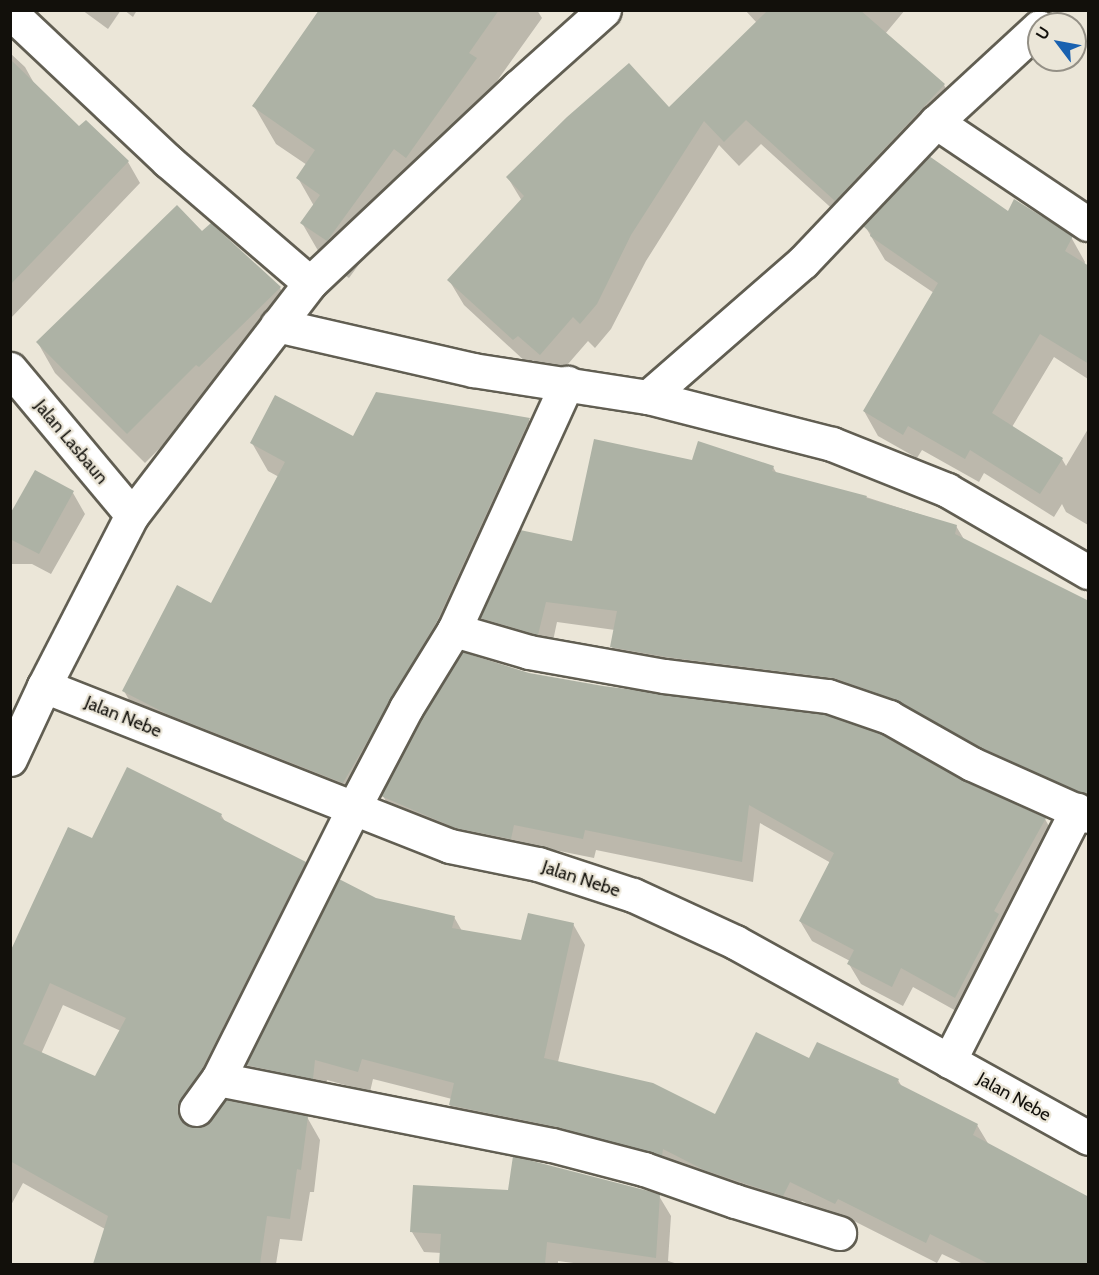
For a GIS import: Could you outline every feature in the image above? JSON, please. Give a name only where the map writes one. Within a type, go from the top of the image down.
[{"type":"street","points":[[10,759],[44,686],[132,515],[310,283],[518,87],[604,10]]},
{"type":"street","points":[[10,12],[168,161],[310,283]]},
{"type":"street","points":[[648,397],[803,262],[936,122],[1027,38]]},
{"type":"street","points":[[936,122],[1089,224]]},
{"type":"street","points":[[277,325],[473,370],[648,397],[832,444],[947,490],[1089,572]]},
{"type":"street","name":"Jalan Lasbaun","points":[[10,369],[132,515]]},
{"type":"street","points":[[196,1109],[218,1079],[353,808],[406,708],[454,630],[567,383]]},
{"type":"street","points":[[454,630],[529,652],[664,676],[828,696],[889,717],[972,764],[1083,813],[949,1060]]},
{"type":"street","name":"Jalan Nebe","points":[[44,686],[450,846],[538,864],[633,895],[735,942],[1089,1138]]},
{"type":"street","points":[[218,1079],[552,1145],[644,1169],[735,1201],[839,1233]]},
{"type":"building","points":[[319,10],[499,10],[469,53],[477,58],[406,158],[394,149],[327,241],[300,223],[320,195],[296,178],[315,150],[252,106]]},
{"type":"building","points":[[768,10],[860,10],[945,84],[835,201],[746,120],[724,142],[704,121],[631,235],[597,304],[580,324],[573,317],[540,355],[518,336],[513,340],[447,280],[524,196],[506,177],[567,117],[629,63],[669,107]]},
{"type":"building","points":[[10,59],[79,126],[86,120],[129,161],[10,285]]},
{"type":"building","points":[[929,156],[1008,211],[1014,199],[1073,236],[1065,251],[1089,266],[1089,364],[1040,334],[992,413],[1063,458],[1040,494],[970,450],[965,459],[908,426],[903,435],[863,411],[938,283],[870,236],[871,233],[863,226]]},
{"type":"building","points":[[177,205],[202,231],[211,223],[281,287],[199,367],[196,365],[127,434],[36,342]]},
{"type":"building","points":[[376,392],[530,418],[437,621],[343,783],[167,714],[122,691],[177,585],[211,603],[285,462],[250,443],[275,395],[353,436]]},
{"type":"building","points":[[594,439],[692,460],[698,441],[774,466],[772,471],[867,496],[866,498],[957,525],[955,534],[1089,601],[1089,796],[980,747],[898,701],[834,678],[667,657],[610,647],[617,611],[546,602],[538,635],[480,618],[520,530],[572,541]]},
{"type":"building","points":[[35,470],[74,491],[39,554],[10,539],[10,514]]},
{"type":"building","points":[[462,652],[529,673],[603,686],[824,714],[881,734],[964,781],[1046,818],[994,911],[999,914],[955,998],[901,968],[892,987],[847,964],[854,950],[799,921],[834,853],[749,805],[742,862],[585,830],[583,839],[514,825],[511,839],[455,828],[381,796],[422,717]]},
{"type":"building","points":[[127,767],[222,814],[220,818],[306,862],[202,1069],[177,1106],[184,1124],[195,1128],[211,1121],[226,1100],[308,1116],[301,1170],[297,1169],[290,1219],[267,1216],[260,1264],[93,1264],[108,1216],[10,1161],[10,952],[68,827],[92,838]],"holes":[[[50,983],[126,1018],[95,1076],[23,1044]]]},
{"type":"building","points":[[339,879],[376,898],[455,916],[452,928],[521,940],[528,913],[574,923],[544,1058],[653,1083],[715,1114],[756,1032],[809,1058],[817,1042],[899,1079],[897,1083],[978,1124],[973,1135],[1089,1197],[1089,1264],[989,1264],[930,1234],[926,1243],[838,1199],[835,1204],[790,1182],[783,1196],[704,1170],[663,1149],[662,1156],[557,1127],[449,1105],[454,1083],[362,1059],[358,1072],[315,1060],[313,1079],[246,1065]]},
{"type":"building","points":[[513,1156],[660,1194],[656,1258],[547,1242],[545,1264],[439,1264],[441,1234],[410,1232],[413,1185],[508,1190]]}]
